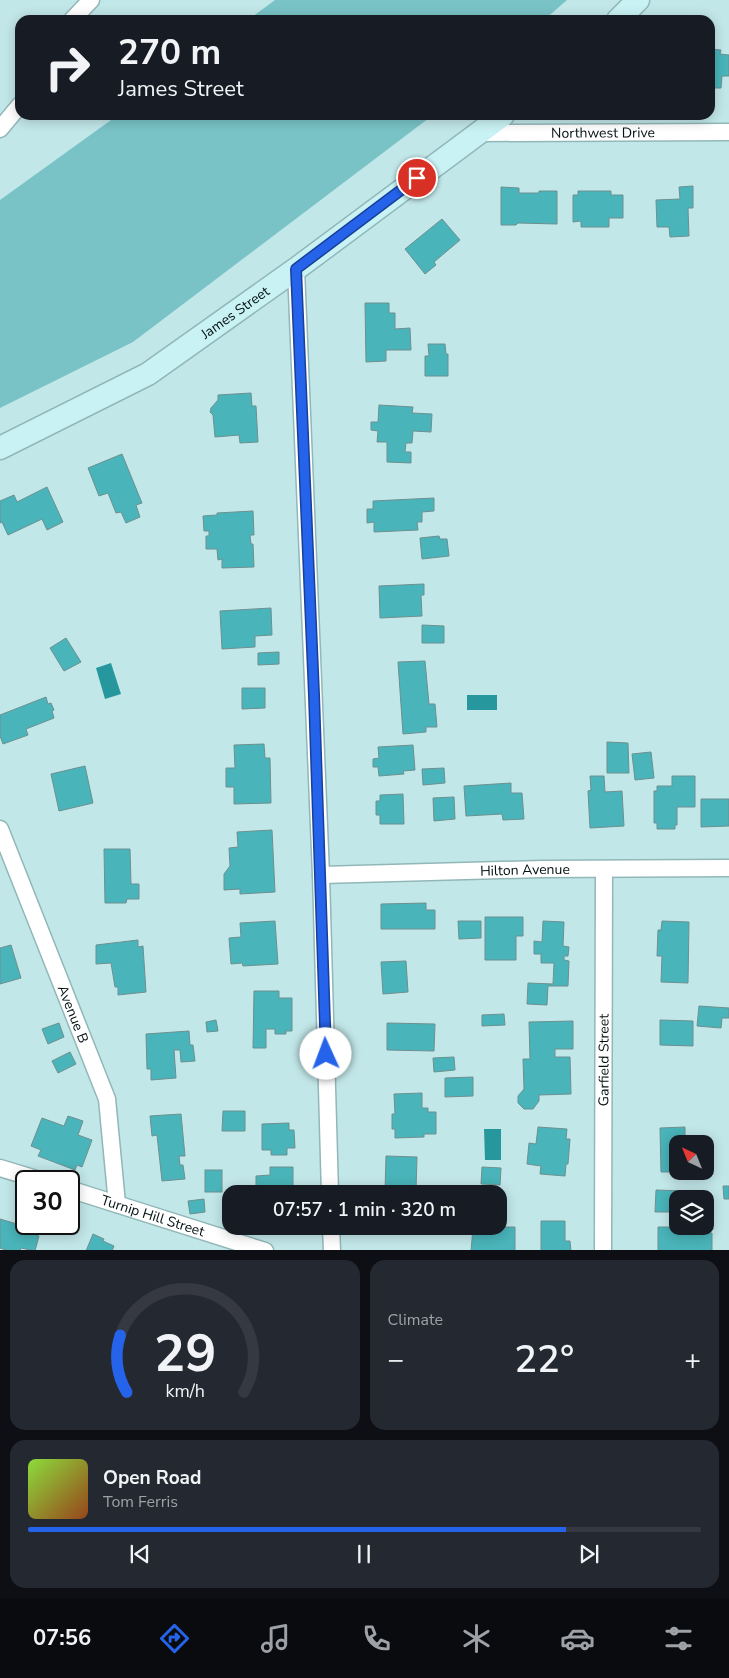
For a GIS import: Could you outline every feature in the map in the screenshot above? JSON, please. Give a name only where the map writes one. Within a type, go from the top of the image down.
[{"type":"main road","points":[[623,15],[638,0]]},
{"type":"main road","name":"James Street","points":[[0,448],[148,374],[296,269],[496,120]]},
{"type":"street","points":[[77,15],[91,0]]},
{"type":"street","points":[[0,129],[15,111]]},
{"type":"street","name":"Northwest Drive","points":[[478,133],[729,132]]},
{"type":"street","points":[[296,269],[321,875],[330,1185]]},
{"type":"street","name":"Avenue B","points":[[0,829],[107,1099],[116,1204]]},
{"type":"street","name":"Hilton Avenue","points":[[321,875],[542,869],[729,868]]},
{"type":"street","name":"Garfield Street","points":[[603,1250],[604,870]]},
{"type":"street","points":[[0,1168],[15,1173]]},
{"type":"street","name":"Turnip Hill Street","points":[[80,1193],[265,1250]]},
{"type":"street","points":[[331,1235],[332,1250]]},
{"type":"shaded area","points":[[275,0],[567,0],[550,15],[255,15]]},
{"type":"shaded area","points":[[111,120],[426,120],[133,342],[0,408],[0,200]]},
{"type":"shaded area","points":[[111,663],[121,694],[105,699],[96,668]]},
{"type":"shaded area","points":[[467,695],[497,695],[497,710],[467,710]]},
{"type":"shaded area","points":[[484,1129],[501,1129],[501,1160],[485,1160]]},
{"type":"building","points":[[715,49],[721,50],[720,54],[729,55],[729,76],[722,76],[721,88],[715,88]]},
{"type":"building","points":[[693,186],[693,208],[688,208],[689,236],[670,237],[669,227],[657,227],[656,200],[680,199],[679,187]]},
{"type":"building","points":[[501,187],[519,188],[519,193],[557,191],[557,224],[518,223],[516,225],[501,225]]},
{"type":"building","points":[[578,191],[611,191],[611,195],[623,195],[623,218],[609,218],[609,227],[581,227],[581,221],[573,222],[573,195],[578,195]]},
{"type":"building","points":[[442,219],[460,240],[434,262],[436,265],[425,274],[405,249]]},
{"type":"building","points":[[365,303],[389,303],[389,313],[395,313],[395,329],[410,328],[411,350],[386,350],[386,361],[366,362]]},
{"type":"building","points":[[428,344],[445,344],[446,354],[448,354],[448,376],[425,376],[425,356],[429,356]]},
{"type":"building","points":[[251,393],[252,406],[256,406],[258,442],[240,443],[239,435],[215,437],[213,415],[210,412],[218,400],[218,395]]},
{"type":"building","points":[[379,405],[413,407],[412,413],[432,414],[431,432],[413,431],[412,443],[406,443],[405,452],[411,452],[411,463],[387,462],[387,442],[377,442],[378,431],[371,430],[371,422],[378,422]]},
{"type":"building","points":[[122,454],[142,503],[136,505],[140,517],[126,523],[121,512],[116,513],[108,493],[99,496],[88,468]]},
{"type":"building","points":[[47,487],[63,522],[47,530],[42,519],[8,535],[2,522],[0,523],[0,501],[14,495],[17,502]]},
{"type":"building","points":[[434,498],[434,511],[422,512],[422,522],[417,522],[418,530],[374,532],[374,522],[367,523],[367,509],[373,509],[373,501]]},
{"type":"building","points":[[253,511],[254,535],[250,535],[251,544],[253,544],[254,567],[222,568],[222,559],[218,560],[217,549],[206,549],[206,536],[209,536],[209,531],[204,531],[203,516],[217,515],[217,513]]},
{"type":"building","points":[[439,536],[440,539],[447,539],[449,556],[422,559],[420,538]]},
{"type":"building","points":[[424,584],[424,595],[421,595],[422,616],[380,618],[379,586]]},
{"type":"building","points":[[271,608],[272,635],[255,636],[255,647],[222,649],[220,611]]},
{"type":"building","points":[[422,625],[444,626],[444,643],[422,643]]},
{"type":"building","points":[[66,638],[81,662],[64,671],[50,648]]},
{"type":"building","points":[[279,652],[279,664],[258,665],[258,653]]},
{"type":"building","points":[[425,661],[429,704],[435,704],[437,727],[426,727],[426,732],[403,734],[398,662]]},
{"type":"building","points":[[242,688],[265,688],[265,708],[242,709]]},
{"type":"building","points":[[46,697],[48,704],[51,703],[54,710],[52,711],[54,718],[26,729],[28,735],[3,744],[0,736],[0,715]]},
{"type":"building","points":[[607,742],[628,743],[629,773],[607,773]]},
{"type":"building","points":[[264,744],[265,758],[270,758],[271,803],[234,804],[234,787],[226,787],[226,768],[235,768],[234,745]]},
{"type":"building","points":[[413,745],[415,770],[403,771],[404,774],[379,776],[378,767],[373,767],[373,759],[379,758],[378,747]]},
{"type":"building","points":[[651,752],[654,778],[635,780],[632,754]]},
{"type":"building","points":[[85,766],[93,803],[59,811],[51,774]]},
{"type":"building","points":[[444,768],[445,783],[423,785],[422,769]]},
{"type":"building","points":[[590,776],[604,776],[605,792],[622,791],[624,826],[590,828],[588,791],[591,790]]},
{"type":"building","points":[[672,776],[695,776],[695,807],[677,807],[677,825],[675,825],[675,829],[657,829],[657,823],[654,823],[654,791],[657,791],[657,786],[672,786]]},
{"type":"building","points":[[511,783],[511,793],[522,793],[524,819],[503,820],[502,814],[466,816],[464,786]]},
{"type":"building","points":[[403,794],[404,824],[380,824],[380,815],[376,815],[376,801],[380,801],[380,795]]},
{"type":"building","points":[[454,797],[455,819],[434,821],[433,798]]},
{"type":"building","points":[[701,799],[729,799],[729,826],[701,827]]},
{"type":"building","points":[[272,830],[275,892],[240,894],[240,889],[224,890],[224,874],[230,866],[229,848],[238,847],[237,832]]},
{"type":"building","points":[[104,849],[130,849],[131,884],[139,884],[139,899],[127,899],[126,903],[105,903]]},
{"type":"building","points":[[426,903],[426,910],[435,910],[435,929],[381,929],[381,904]]},
{"type":"building","points":[[485,917],[523,917],[523,936],[516,936],[516,960],[485,960]]},
{"type":"building","points":[[275,921],[278,964],[243,966],[242,963],[231,964],[229,938],[241,937],[240,923]]},
{"type":"building","points":[[458,921],[481,921],[481,938],[459,939]]},
{"type":"building","points":[[543,921],[564,922],[563,946],[569,947],[568,956],[564,956],[564,960],[569,961],[568,986],[548,986],[547,1005],[527,1004],[528,983],[553,984],[554,963],[541,963],[541,954],[534,954],[534,941],[542,942]]},
{"type":"building","points":[[662,921],[689,922],[688,983],[661,982],[662,956],[657,956],[658,930],[661,930]]},
{"type":"building","points":[[138,940],[138,947],[143,946],[146,992],[118,995],[118,987],[115,987],[111,963],[96,964],[96,945]]},
{"type":"building","points":[[11,945],[21,978],[0,984],[0,948]]},
{"type":"building","points":[[406,961],[408,992],[383,994],[381,962]]},
{"type":"building","points":[[254,991],[279,991],[279,998],[292,998],[292,1031],[286,1031],[286,1034],[275,1034],[275,1029],[266,1029],[266,1048],[253,1048]]},
{"type":"building","points":[[699,1006],[729,1008],[729,1018],[722,1018],[721,1028],[697,1026]]},
{"type":"building","points":[[504,1014],[505,1025],[482,1026],[482,1015]]},
{"type":"building","points":[[216,1020],[218,1031],[207,1032],[206,1022]]},
{"type":"building","points":[[660,1020],[693,1021],[693,1046],[660,1045]]},
{"type":"building","points":[[573,1021],[573,1049],[555,1049],[555,1057],[570,1057],[571,1094],[539,1095],[539,1101],[533,1109],[524,1109],[518,1103],[518,1096],[524,1089],[523,1059],[530,1059],[529,1022]]},
{"type":"building","points":[[59,1023],[64,1037],[48,1044],[42,1029]]},
{"type":"building","points":[[387,1023],[435,1024],[434,1051],[387,1050]]},
{"type":"building","points":[[189,1031],[190,1045],[193,1045],[195,1061],[181,1062],[180,1050],[174,1050],[176,1078],[151,1080],[151,1069],[147,1069],[146,1034]]},
{"type":"building","points":[[70,1052],[76,1064],[58,1073],[52,1061]]},
{"type":"building","points":[[454,1057],[455,1070],[434,1072],[433,1058]]},
{"type":"building","points":[[473,1077],[473,1096],[445,1097],[445,1078]]},
{"type":"building","points":[[422,1093],[422,1108],[428,1108],[428,1112],[436,1112],[436,1134],[424,1134],[424,1137],[395,1138],[395,1129],[392,1129],[392,1114],[395,1114],[394,1094]]},
{"type":"building","points":[[223,1111],[245,1111],[245,1131],[222,1131]]},
{"type":"building","points":[[181,1114],[185,1156],[179,1156],[180,1165],[183,1165],[185,1179],[162,1181],[157,1135],[152,1136],[150,1116]]},
{"type":"building","points":[[68,1116],[83,1121],[78,1135],[92,1140],[82,1167],[77,1165],[75,1170],[38,1156],[41,1150],[31,1146],[42,1118],[64,1126]]},
{"type":"building","points":[[289,1123],[289,1130],[294,1130],[295,1148],[287,1148],[287,1155],[271,1155],[271,1150],[262,1150],[262,1124]]},
{"type":"building","points":[[538,1127],[567,1129],[566,1139],[570,1139],[565,1176],[540,1174],[541,1166],[527,1164],[529,1143],[536,1144]]},
{"type":"building","points":[[685,1127],[685,1135],[669,1135],[669,1172],[661,1172],[660,1128]]},
{"type":"building","points":[[386,1156],[417,1157],[416,1185],[385,1185]]},
{"type":"building","points":[[270,1167],[293,1167],[293,1185],[256,1185],[256,1176],[270,1175]]},
{"type":"building","points":[[482,1167],[501,1168],[500,1185],[481,1184]]},
{"type":"building","points":[[205,1170],[222,1170],[222,1192],[205,1192]]},
{"type":"building","points":[[723,1186],[729,1186],[729,1199],[724,1199]]},
{"type":"building","points":[[656,1190],[669,1190],[669,1212],[655,1212]]},
{"type":"building","points":[[204,1199],[205,1212],[190,1214],[188,1201]]},
{"type":"building","points":[[0,1219],[15,1223],[15,1235],[39,1236],[35,1250],[21,1248],[20,1250],[0,1248]]},
{"type":"building","points":[[541,1221],[565,1221],[565,1241],[570,1241],[571,1250],[541,1250]]},
{"type":"building","points":[[507,1227],[515,1227],[515,1250],[471,1250],[472,1235],[507,1235]]},
{"type":"building","points":[[658,1227],[669,1227],[669,1235],[712,1235],[712,1250],[658,1250]]},
{"type":"building","points":[[93,1234],[114,1246],[112,1250],[86,1250]]},
{"type":"route","points":[[326,1054],[309,556],[296,269],[417,178]]}]
